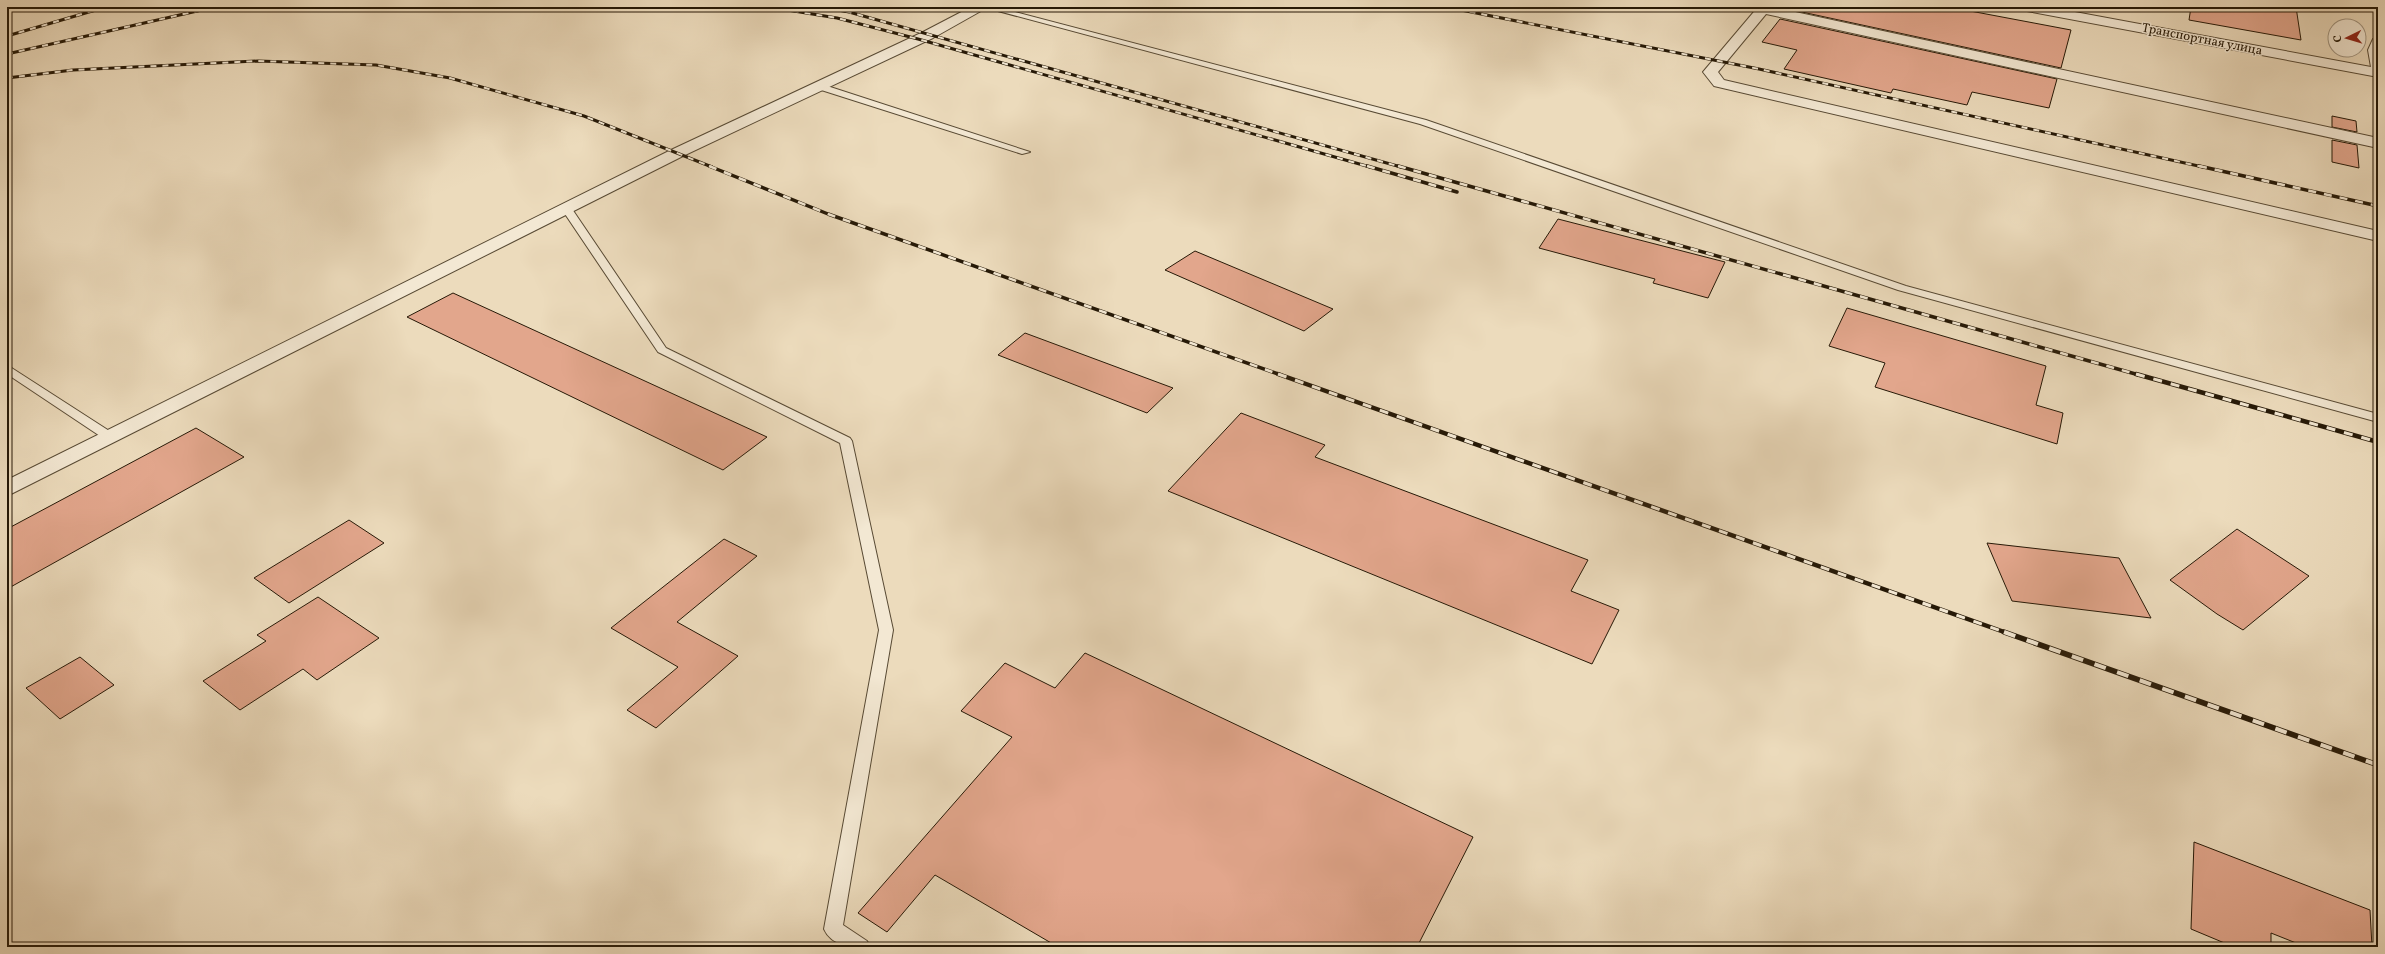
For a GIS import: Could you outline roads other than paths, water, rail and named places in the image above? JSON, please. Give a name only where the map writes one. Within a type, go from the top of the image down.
[{"type":"street","points":[[7,489],[566,208],[818,86],[928,35],[981,7]]},
{"type":"street","name":"Транспортная улица","points":[[2027,7],[2378,73]]},
{"type":"street","points":[[2378,142],[1765,8],[1710,72],[1719,83],[2378,236]]},
{"type":"street","points":[[2378,42],[2375,50],[2378,68]]},
{"type":"lane","points":[[987,7],[1422,122],[1902,288],[2378,418]]},
{"type":"lane","points":[[818,86],[1025,152]]},
{"type":"lane","points":[[566,208],[662,350],[846,442],[886,630],[833,929],[862,947]]},
{"type":"lane","points":[[7,369],[110,437]]},
{"type":"railway","points":[[7,36],[106,7]]},
{"type":"railway","points":[[7,54],[215,7]]},
{"type":"railway","points":[[769,7],[837,18],[918,39],[1370,167]]},
{"type":"railway","points":[[822,7],[849,12],[1401,167]]},
{"type":"railway","points":[[1446,7],[1759,69],[2203,167]]},
{"type":"railway","points":[[7,78],[73,70],[258,61],[376,65],[450,78],[584,116],[712,167]]},
{"type":"railway","points":[[709,166],[828,214],[1281,375]]},
{"type":"railway","points":[[1367,166],[1457,192]]},
{"type":"railway","points":[[1398,166],[2139,375]]},
{"type":"railway","points":[[2199,166],[2378,206]]},
{"type":"railway","points":[[1278,374],[2007,633]]},
{"type":"railway","points":[[2136,374],[2378,442]]},
{"type":"railway","points":[[2004,632],[2378,765]]}]
